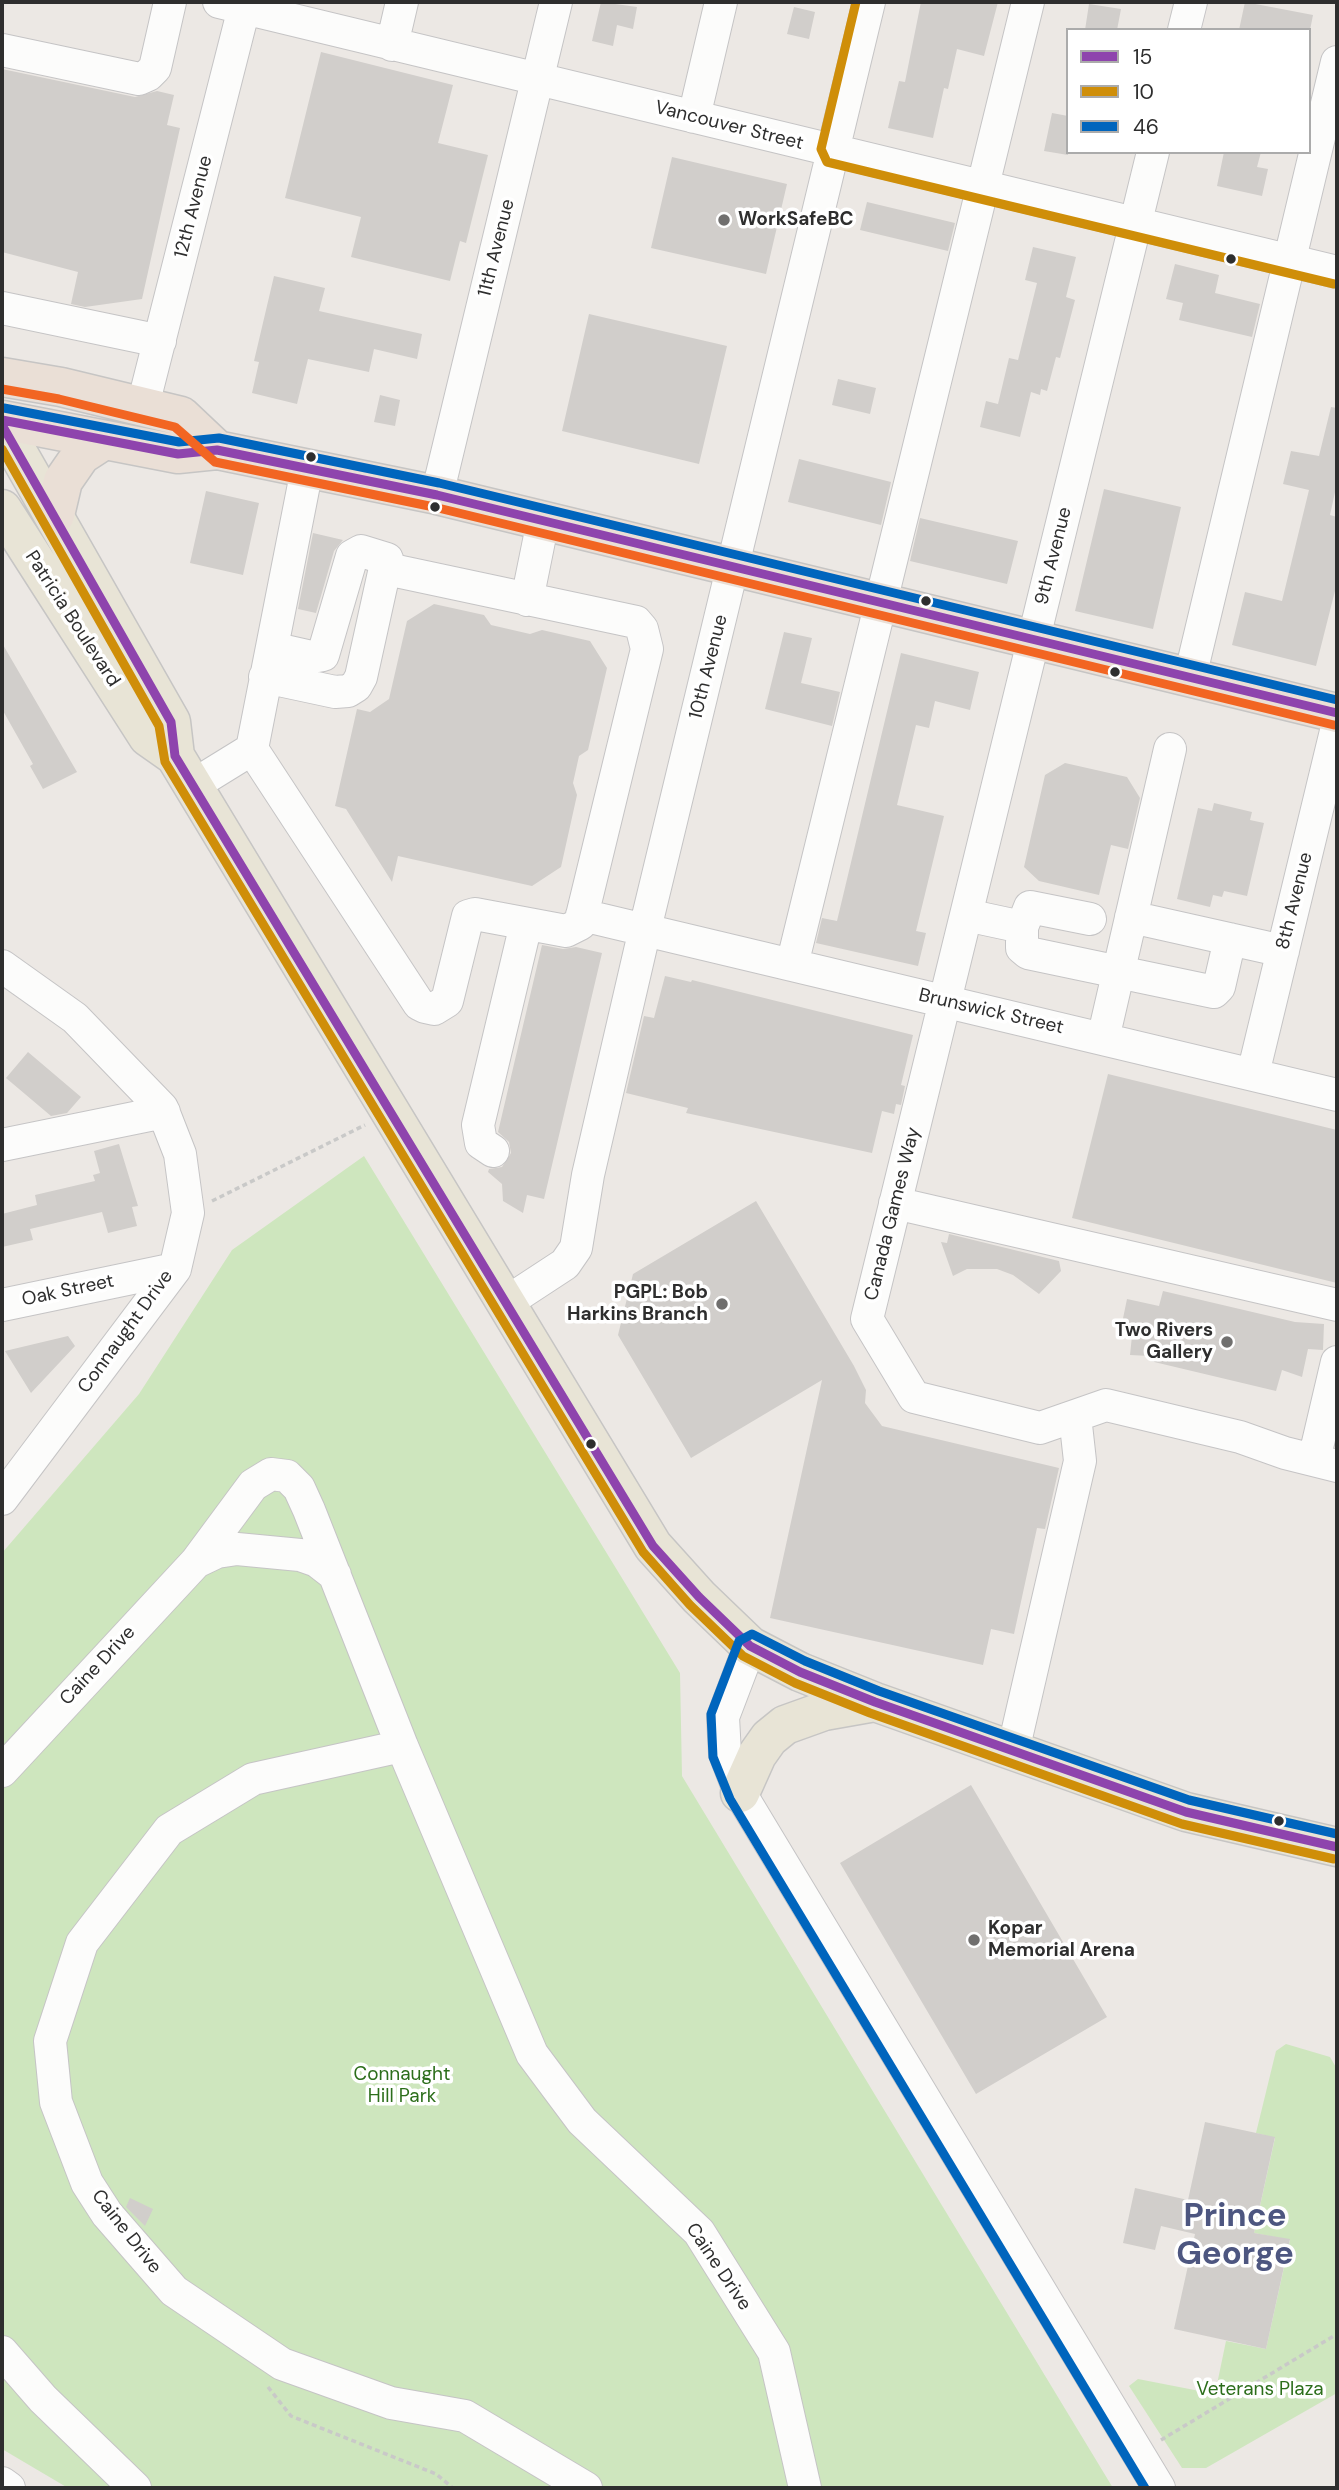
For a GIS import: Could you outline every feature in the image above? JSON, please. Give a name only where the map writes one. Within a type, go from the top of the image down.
[{"type":"highway","points":[[2,377],[144,405],[181,416],[217,450]]},
{"type":"highway","points":[[2,423],[177,454],[217,450],[437,495],[1337,713]]},
{"type":"highway","points":[[55,515],[63,481],[81,455],[104,440]]},
{"type":"main road","name":"Patricia Boulevard","points":[[2,423],[171,722],[184,771]]},
{"type":"main road","name":"Patricia Boulevard","points":[[2,509],[148,737],[184,771],[653,1546],[699,1597],[750,1646],[800,1672],[875,1702],[1186,1812],[1337,1847]]},
{"type":"main road","points":[[740,1793],[757,1755],[769,1738],[785,1725],[824,1711],[875,1702]]},
{"type":"street","points":[[2,50],[139,79],[155,68],[170,2]]},
{"type":"street","points":[[392,45],[402,2]]},
{"type":"street","name":"11th Avenue","points":[[437,495],[556,2]]},
{"type":"street","points":[[694,117],[721,2]]},
{"type":"street","name":"10th Avenue","points":[[507,1302],[565,1265],[576,1248],[588,1175],[645,929],[869,2]]},
{"type":"street","points":[[792,965],[1028,2]]},
{"type":"street","points":[[1184,28],[1191,2]]},
{"type":"street","name":"Vancouver Street","points":[[232,5],[1337,272]]},
{"type":"street","name":"12th Avenue","points":[[144,405],[232,5]]},
{"type":"street","points":[[1190,677],[1337,62]]},
{"type":"street","name":"9th Avenue","points":[[946,1001],[1153,154]]},
{"type":"street","points":[[2,308],[160,341]]},
{"type":"street","points":[[307,469],[251,749],[419,1004],[434,1009],[447,1001],[468,916],[475,914],[566,931],[580,924],[647,649],[646,638],[636,622],[387,569]]},
{"type":"street","points":[[527,600],[543,521]]},
{"type":"street","points":[[361,551],[387,559],[387,569],[361,677],[356,686],[348,691],[335,692],[269,662],[323,655],[352,556],[361,551]]},
{"type":"street","name":"8th Avenue","points":[[1253,1074],[1337,727]]},
{"type":"street","points":[[184,771],[251,749]]},
{"type":"street","points":[[1103,1039],[1170,749]]},
{"type":"street","points":[[1090,919],[1030,907],[1021,927],[1019,940],[1028,954],[1214,992],[1219,987],[1230,939]]},
{"type":"street","name":"Brunswick Street","points":[[582,915],[1337,1095]]},
{"type":"street","points":[[967,915],[1021,927]]},
{"type":"street","points":[[1131,917],[1283,951]]},
{"type":"street","points":[[493,1152],[481,1143],[478,1125],[526,924]]},
{"type":"street","name":"Connaught Drive","points":[[2,966],[17,990],[75,1018],[164,1112],[180,1154],[188,1213],[175,1269],[2,1499]]},
{"type":"street","name":"Canada Games Way","points":[[946,1001],[867,1319],[914,1397],[1040,1428],[1106,1405],[1240,1437],[1326,1463]]},
{"type":"street","points":[[2,1145],[164,1112]]},
{"type":"street","points":[[895,1203],[1337,1305]]},
{"type":"street","name":"Oak Street","points":[[2,1305],[175,1269]]},
{"type":"street","points":[[1326,1463],[1337,1362]]},
{"type":"street","points":[[1013,1751],[1080,1461],[1076,1416]]},
{"type":"street","name":"Caine Drive","points":[[2,1771],[196,1562],[253,1485],[271,1474],[287,1476],[299,1488],[402,1746],[532,2054],[582,2121],[699,2232],[774,2352],[805,2488]]},
{"type":"street","name":"Caine Drive","points":[[196,1562],[217,1552],[237,1549],[300,1556],[317,1561],[335,1575]]},
{"type":"street","points":[[750,1646],[723,1717],[725,1754],[740,1793],[1159,2488]]},
{"type":"street","name":"Caine Drive","points":[[402,1746],[253,1779],[169,1830],[82,1943],[50,2041],[56,2102],[87,2183],[107,2214],[174,2291],[282,2364],[391,2403],[465,2416],[586,2488]]},
{"type":"street","points":[[2,2352],[43,2399],[135,2488]]},
{"type":"street","points":[[2,2483],[9,2488]]},
{"type":"path","points":[[188,1213],[389,1113]]},
{"type":"path","points":[[1161,2440],[1337,2334]]},
{"type":"path","points":[[267,2385],[291,2416],[436,2474],[453,2488]]},
{"type":"green space","name":"Connaught Hill Park","points":[[364,1156],[680,1673],[682,1776],[1113,2488],[68,2488],[2,2449],[2,1553],[139,1394],[232,1250]]},
{"type":"green space","name":"Veterans Plaza","points":[[1286,2044],[1330,2057],[1337,2069],[1337,2393],[1206,2468],[1182,2468],[1129,2386],[1138,2379],[1215,2394],[1226,2341],[1266,2349],[1290,2240],[1254,2233],[1275,2138],[1256,2133],[1276,2051]]},
{"type":"building","points":[[601,2],[637,7],[633,29],[617,25],[613,46],[592,41]]},
{"type":"building","points":[[921,2],[998,2],[984,56],[957,49],[948,89],[944,88],[933,138],[888,128],[899,81],[905,82]]},
{"type":"building","points":[[1245,2],[1313,15],[1310,28],[1239,28]]},
{"type":"building","points":[[1089,4],[1121,9],[1117,28],[1085,28]]},
{"type":"building","points":[[794,7],[815,12],[809,39],[787,34]]},
{"type":"building","points":[[321,52],[453,85],[438,143],[488,155],[466,243],[460,241],[450,281],[351,257],[361,217],[285,198]]},
{"type":"building","points":[[2,69],[135,97],[157,91],[174,95],[167,125],[180,128],[142,299],[85,307],[71,304],[78,272],[2,252]]},
{"type":"building","points":[[1052,113],[1066,116],[1068,155],[1044,151]]},
{"type":"building","points":[[1224,154],[1260,154],[1257,167],[1268,169],[1262,196],[1217,186]]},
{"type":"building","points":[[672,157],[787,184],[766,274],[651,248]]},
{"type":"building","points":[[867,202],[955,223],[948,251],[860,230]]},
{"type":"building","points":[[1033,247],[1076,257],[1066,297],[1075,300],[1060,358],[1056,357],[1047,391],[1041,389],[1040,395],[1031,392],[1020,437],[980,427],[986,401],[998,404],[1009,358],[1018,360],[1037,283],[1025,280]]},
{"type":"building","points":[[1175,264],[1219,275],[1215,293],[1260,304],[1252,337],[1179,320],[1183,303],[1166,299]]},
{"type":"building","points":[[274,276],[325,288],[319,311],[422,334],[417,359],[374,349],[369,372],[308,359],[297,404],[252,393],[259,362],[254,361]]},
{"type":"building","points":[[589,314],[727,346],[699,464],[562,431]]},
{"type":"building","points":[[838,379],[876,388],[870,414],[832,405]]},
{"type":"building","points":[[380,395],[400,400],[395,426],[374,422]]},
{"type":"building","points":[[1331,407],[1337,408],[1337,483],[1330,515],[1337,517],[1337,583],[1316,666],[1232,645],[1245,592],[1282,601],[1309,490],[1283,484],[1291,451],[1319,456]]},
{"type":"building","points":[[799,459],[891,482],[881,525],[788,502]]},
{"type":"building","points":[[1104,489],[1181,507],[1153,629],[1075,611]]},
{"type":"building","points":[[206,491],[259,503],[243,575],[190,563]]},
{"type":"building","points":[[920,518],[1018,541],[1007,584],[910,561]]},
{"type":"building","points":[[313,533],[343,540],[334,551],[316,613],[298,609]]},
{"type":"building","points":[[434,604],[484,615],[491,625],[530,634],[542,630],[590,641],[607,668],[588,750],[579,756],[573,783],[577,795],[561,867],[532,886],[398,856],[392,882],[346,809],[335,806],[357,709],[370,712],[389,699],[407,621]]},
{"type":"building","points":[[784,632],[812,638],[801,683],[840,692],[832,726],[765,709]]},
{"type":"building","points":[[2,643],[77,772],[43,789],[30,766],[33,764],[2,709]]},
{"type":"building","points":[[901,653],[979,672],[970,710],[935,701],[929,728],[916,725],[897,805],[944,816],[916,931],[926,933],[918,966],[816,943],[822,918],[837,921]]},
{"type":"building","points":[[1065,763],[1127,777],[1140,798],[1128,849],[1111,845],[1099,895],[1039,881],[1024,867],[1045,775]]},
{"type":"building","points":[[1214,803],[1252,812],[1250,820],[1264,823],[1247,896],[1224,891],[1222,897],[1213,895],[1210,907],[1177,899],[1198,808],[1212,811]]},
{"type":"building","points":[[542,945],[563,949],[576,947],[602,953],[544,1199],[527,1195],[523,1213],[503,1201],[502,1184],[488,1172],[489,1169],[502,1167],[511,1153],[509,1142],[498,1132]]},
{"type":"building","points":[[665,976],[691,982],[692,980],[913,1035],[901,1085],[905,1086],[901,1105],[896,1104],[894,1114],[882,1111],[872,1153],[686,1113],[688,1108],[626,1093],[644,1016],[654,1018]]},
{"type":"building","points":[[28,1052],[81,1097],[67,1113],[51,1116],[6,1078]]},
{"type":"building","points":[[1108,1074],[1337,1130],[1337,1283],[1072,1218]]},
{"type":"building","points":[[119,1144],[138,1206],[132,1207],[137,1226],[108,1233],[102,1212],[30,1229],[33,1240],[2,1247],[2,1214],[37,1205],[35,1195],[95,1181],[93,1175],[100,1173],[94,1151]]},
{"type":"building","points":[[756,1201],[854,1366],[866,1390],[865,1403],[882,1426],[1059,1468],[1045,1529],[1037,1528],[1014,1634],[991,1629],[983,1665],[770,1618],[822,1380],[691,1458],[618,1335],[633,1274]]},
{"type":"building","points":[[949,1234],[1059,1261],[1061,1271],[1039,1294],[1013,1275],[997,1269],[967,1269],[953,1276],[941,1242],[947,1243]]},
{"type":"building","name":"Two Rivers Gallery","points":[[1163,1291],[1295,1322],[1324,1324],[1323,1350],[1308,1349],[1302,1377],[1282,1370],[1276,1391],[1150,1361],[1150,1356],[1130,1355],[1132,1336],[1120,1333],[1127,1299],[1159,1306]]},
{"type":"building","points":[[68,1336],[75,1346],[31,1393],[5,1351]]},
{"type":"building","name":"Kopar Memorial Arena","points":[[971,1785],[1107,2017],[976,2094],[840,1863]]},
{"type":"building","points":[[1205,2122],[1275,2137],[1254,2233],[1290,2239],[1266,2349],[1174,2329],[1195,2234],[1161,2226],[1155,2250],[1123,2243],[1135,2188],[1188,2200]]},
{"type":"building","points":[[130,2198],[153,2209],[145,2226],[126,2207]]},
{"type":"transit line","name":"10","points":[[856,2],[821,149],[827,162],[1334,284]]},
{"type":"transit line","points":[[2,389],[59,399],[175,427],[215,462],[434,507],[1334,725]]},
{"type":"transit line","name":"46","points":[[4,408],[179,442],[219,438],[439,483],[1337,700]]},
{"type":"transit line","name":"15","points":[[2,420],[178,454],[217,450],[437,495],[1337,713]]},
{"type":"transit line","name":"15","points":[[2,425],[171,722],[175,756],[653,1546],[699,1597],[750,1646],[800,1672],[875,1702],[1186,1812],[1337,1847]]},
{"type":"transit line","name":"10","points":[[2,449],[159,726],[165,762],[643,1552],[690,1605],[743,1656],[795,1683],[870,1713],[1182,1824],[1334,1859]]},
{"type":"transit line","name":"46","points":[[1145,2488],[730,1799],[713,1757],[711,1714],[739,1641],[752,1634],[805,1661],[879,1691],[1189,1800],[1337,1834]]},
{"type":"place","name":"WorkSafeBC","points":[[724,220]]},
{"type":"place","name":"PGPL: Bob Harkins Branch","points":[[722,1304]]},
{"type":"place","name":"Two Rivers Gallery","points":[[1227,1342]]},
{"type":"place","name":"Kopar Memorial Arena","points":[[974,1940]]},
{"type":"district","name":"Prince George","points":[[1235,2236]]}]
